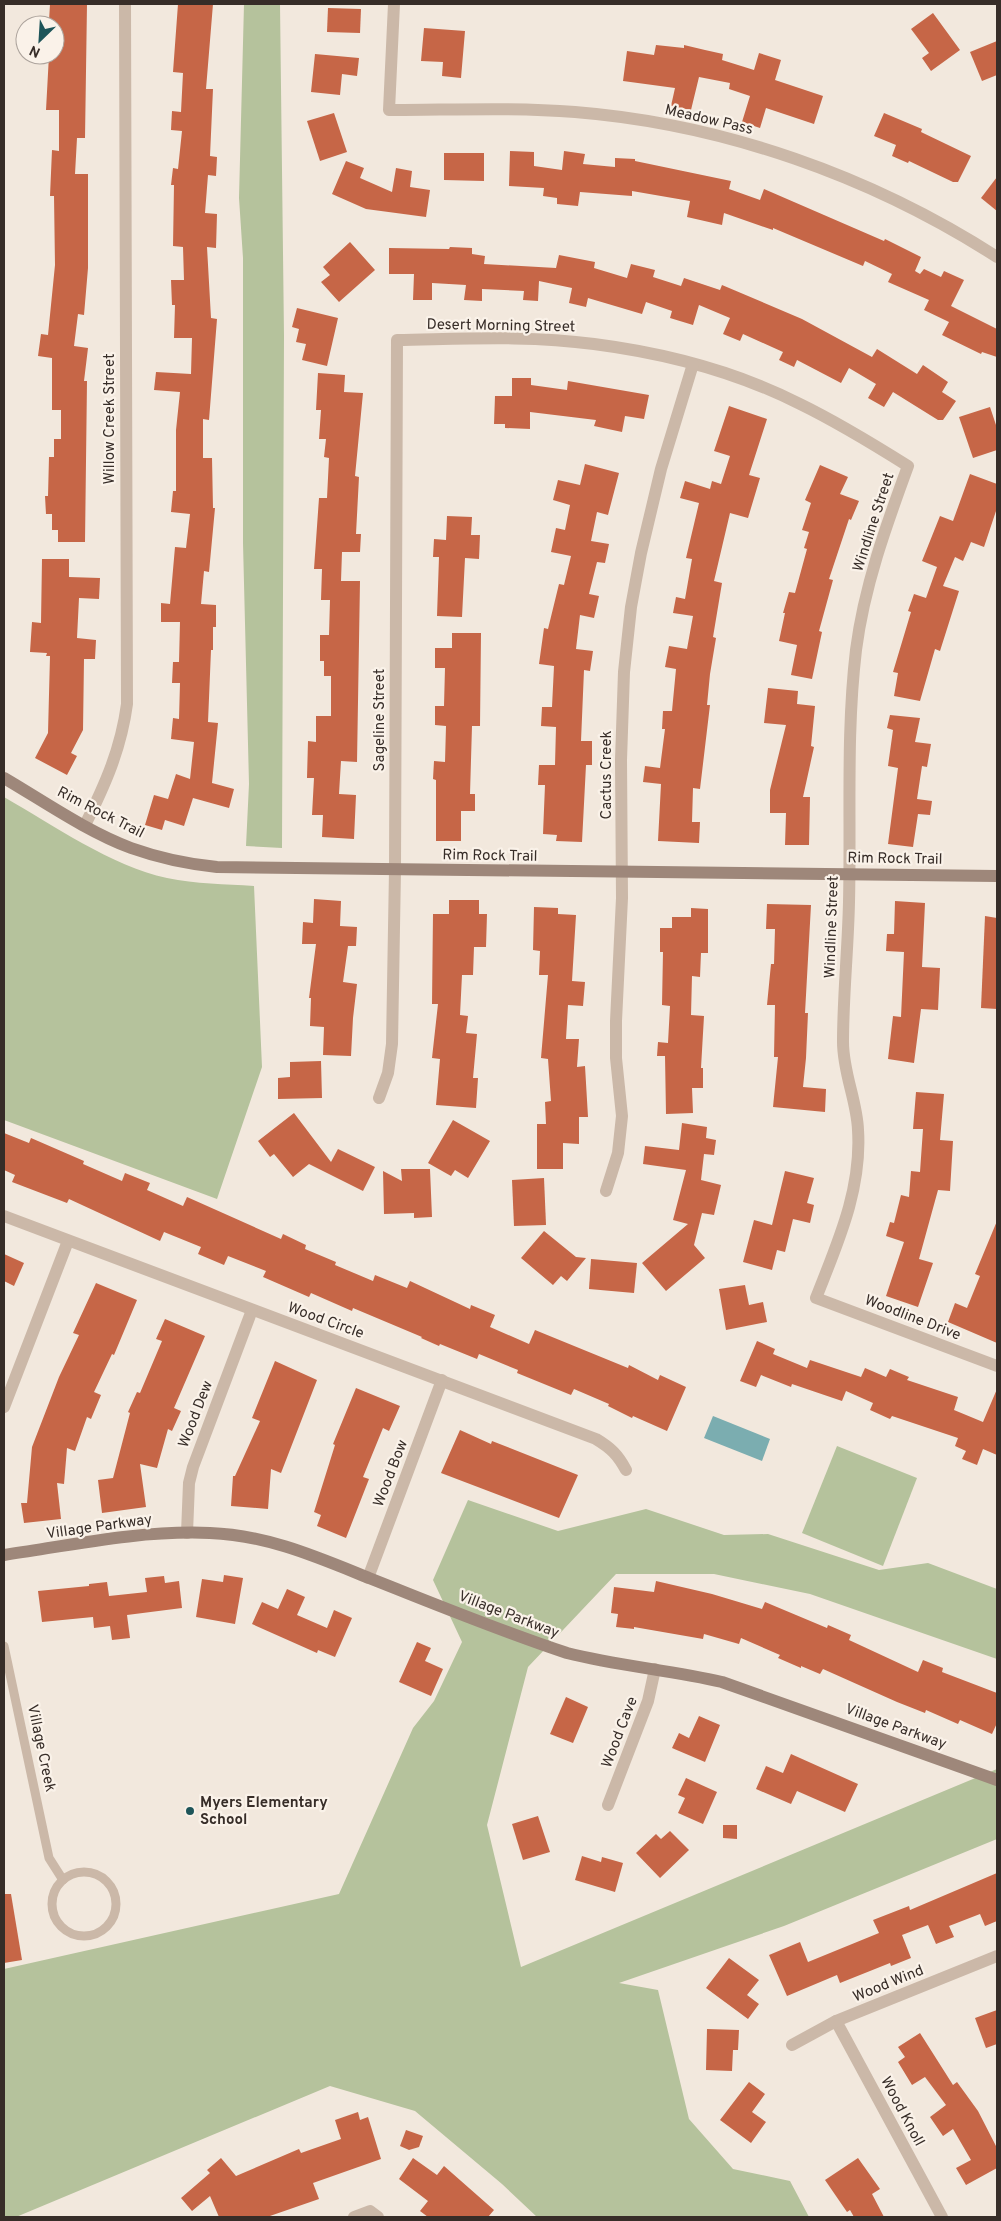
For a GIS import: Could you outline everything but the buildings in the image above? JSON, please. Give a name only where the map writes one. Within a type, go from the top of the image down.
[{"type":"street","name":"Willow Creek Street","points":[[85,825],[112,769],[119,748],[126,704],[126,4]]},
{"type":"street","name":"Meadow Pass","points":[[394,4],[389,110],[574,112],[684,128],[796,159],[896,199],[966,237],[997,257]]},
{"type":"street","name":"Desert Morning Street","points":[[397,340],[531,339],[576,342],[652,354],[693,364],[737,377],[799,403],[908,466]]},
{"type":"street","name":"Sageline Street","points":[[379,1098],[388,1073],[392,1044],[395,870],[397,340]]},
{"type":"street","name":"Cactus Creek","points":[[606,1191],[618,1153],[621,1126],[616,1058],[616,1021],[622,872],[621,750],[624,672],[631,607],[641,553],[661,469],[693,364]]},
{"type":"street","name":"Windline Street","points":[[816,1298],[849,1213],[858,1158],[858,1129],[845,1069],[843,1044],[849,874],[850,720],[856,650],[862,614],[875,565],[888,520],[908,466]]},
{"type":"street","name":"Rim Rock Trail","points":[[4,778],[85,825],[140,851],[199,865],[252,869],[997,876]]},
{"type":"street","name":"Wood Circle","points":[[4,1216],[596,1439],[611,1448],[619,1457],[626,1470]]},
{"type":"street","points":[[4,1407],[68,1241]]},
{"type":"street","name":"Woodline Drive","points":[[816,1298],[997,1366]]},
{"type":"street","name":"Wood Dew","points":[[187,1533],[189,1491],[193,1467],[252,1310]]},
{"type":"street","name":"Wood Bow","points":[[368,1578],[442,1380]]},
{"type":"street","name":"Village Parkway","points":[[4,1556],[139,1535],[187,1533],[243,1536],[307,1553],[567,1653],[600,1662],[687,1674],[722,1682],[997,1780]]},
{"type":"street","name":"Wood Cave","points":[[608,1805],[648,1701],[654,1669]]},
{"type":"street","name":"Wood Wind","points":[[792,2044],[836,2021],[997,1956]]},
{"type":"street","name":"Wood Knoll","points":[[836,2021],[942,2217]]},
{"type":"street","points":[[354,2217],[374,2214]]},
{"type":"lane","name":"Village Creek","points":[[4,1646],[49,1858],[62,1880]]},
{"type":"lane","points":[[82,1872],[94,1873],[107,1882],[116,1896],[116,1907],[108,1926],[99,1933],[84,1936],[69,1933],[61,1926],[52,1908],[53,1898],[62,1880],[72,1874],[82,1872]]},
{"type":"green space","points":[[244,4],[280,4],[284,336],[282,848],[246,846],[249,784],[243,543],[243,258],[239,198]]},
{"type":"green space","points":[[4,797],[83,844],[146,872],[189,882],[254,886],[262,1067],[217,1199],[4,1120]]},
{"type":"green space","points":[[837,1446],[917,1478],[883,1566],[802,1533]]},
{"type":"green space","points":[[468,1500],[558,1531],[646,1509],[724,1535],[768,1534],[879,1570],[928,1563],[997,1589],[997,1659],[810,1594],[714,1574],[616,1574],[528,1667],[487,1825],[521,1967],[997,1769],[997,1839],[784,1926],[619,1983],[658,1990],[689,2119],[733,2169],[790,2181],[809,2217],[537,2217],[502,2184],[415,2111],[330,2086],[16,2217],[4,2217],[4,1969],[339,1894],[413,1728],[434,1701],[462,1642],[433,1580]]},
{"type":"water","points":[[713,1416],[770,1439],[762,1461],[704,1438]]},
{"type":"place","name":"Myers Elementary School","points":[[190,1811]]}]
